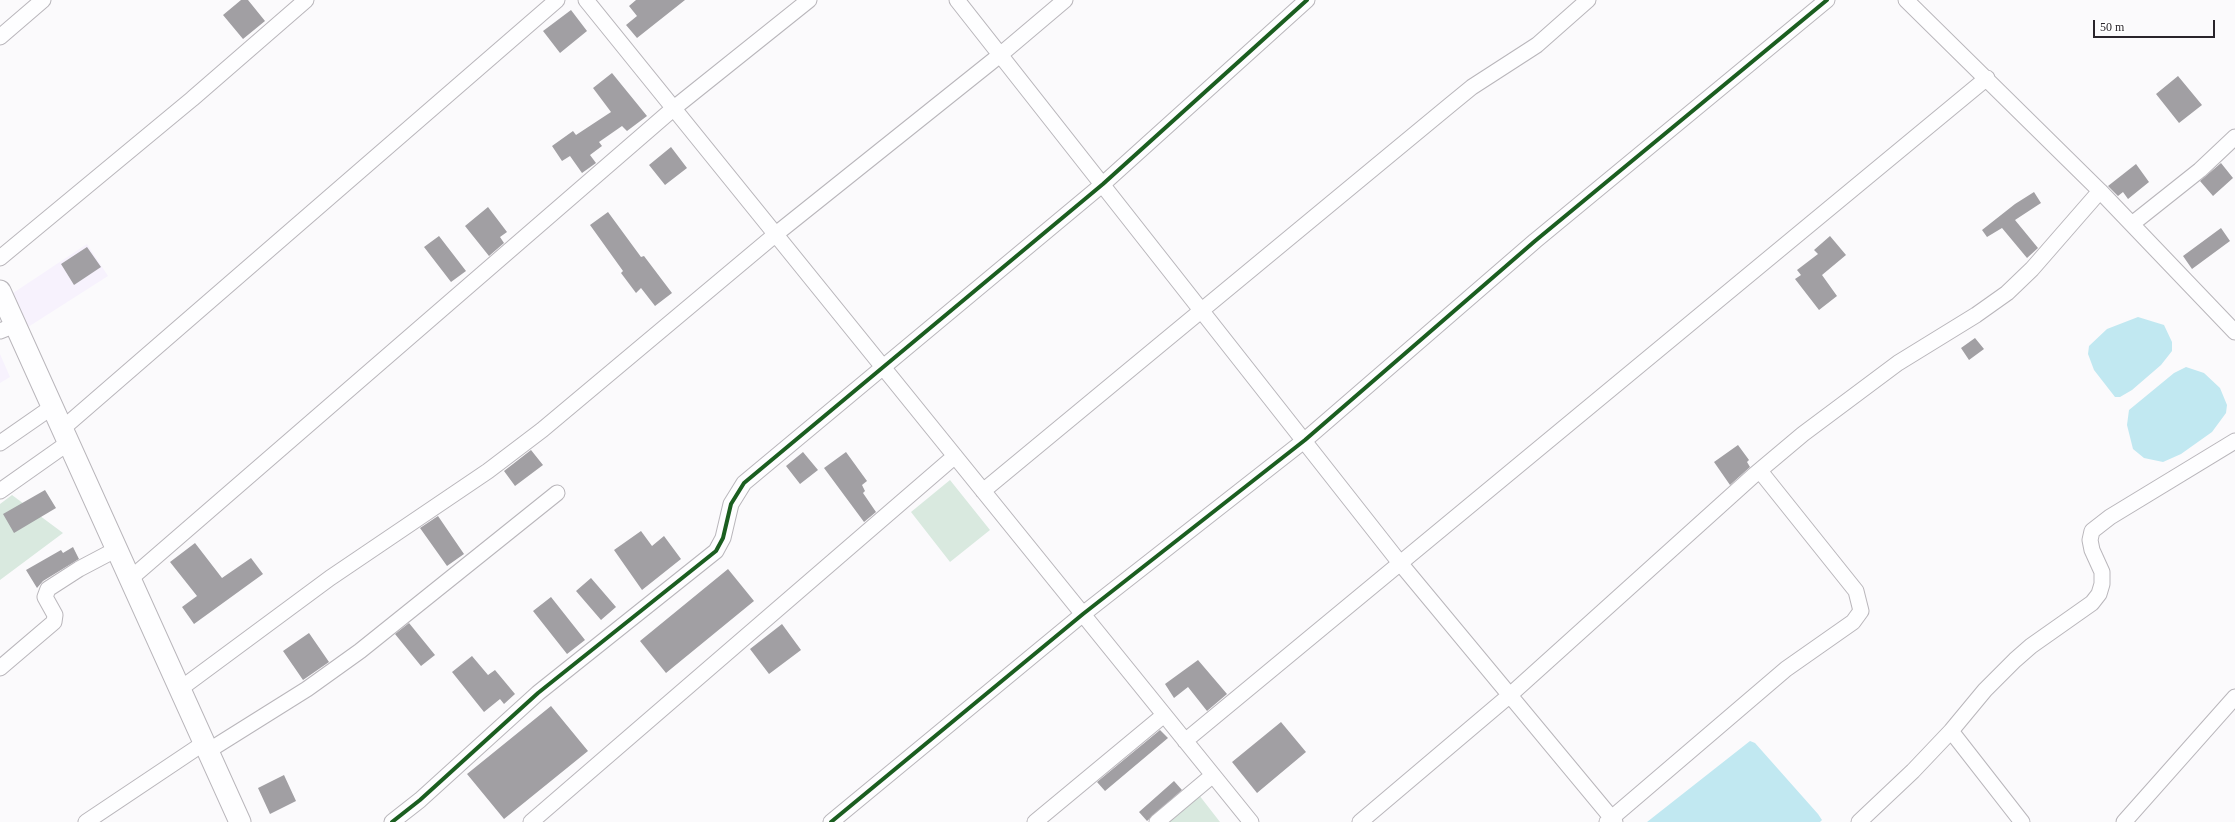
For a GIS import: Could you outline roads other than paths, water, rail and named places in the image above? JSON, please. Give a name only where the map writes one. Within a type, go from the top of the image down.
[{"type":"main road","points":[[0,291],[8,328],[52,407],[130,578],[186,684],[228,795],[240,822]]},
{"type":"street","points":[[0,36],[43,0]]},
{"type":"street","points":[[0,258],[186,104],[306,0]]},
{"type":"street","points":[[0,491],[45,459],[65,436],[82,412],[557,0]]},
{"type":"street","points":[[586,0],[1251,822]]},
{"type":"street","points":[[130,578],[674,108],[809,0]]},
{"type":"street","points":[[957,0],[1400,562],[1612,821],[1786,669],[1853,622],[1861,611],[1856,591],[1760,471]]},
{"type":"street","points":[[186,684],[330,578],[482,475],[542,430],[776,234],[1000,55],[1065,0]]},
{"type":"street","points":[[392,822],[420,800],[538,693],[716,551],[723,538],[731,504],[744,483],[1103,184],[1307,0]]},
{"type":"street","points":[[983,491],[1203,311],[1450,104],[1472,87],[1537,45],[1588,0]]},
{"type":"street","points":[[831,822],[1083,614],[1305,440],[1535,241],[1827,0]]},
{"type":"street","points":[[1906,0],[1987,78],[2100,191],[2235,332]]},
{"type":"street","points":[[1185,741],[1987,78]]},
{"type":"street","points":[[2132,224],[2200,170],[2235,137]]},
{"type":"street","points":[[1360,822],[1510,695],[1803,434],[1898,363],[1976,316],[2007,293],[2032,269],[2100,191]]},
{"type":"street","points":[[0,443],[52,407]]},
{"type":"street","points":[[1865,820],[1951,731],[1985,690],[2015,660],[2031,646],[2092,603],[2099,594],[2102,584],[2102,572],[2092,550],[2090,540],[2092,532],[2110,517],[2235,441]]},
{"type":"street","points":[[531,822],[955,456]]},
{"type":"street","points":[[86,822],[180,758],[212,750],[307,689],[360,651],[558,493]]},
{"type":"street","points":[[0,668],[53,624],[56,616],[46,599],[46,592],[79,569],[117,549]]},
{"type":"street","points":[[2124,822],[2235,697]]},
{"type":"street","points":[[1035,822],[1164,715]]},
{"type":"street","points":[[1951,731],[2022,822]]},
{"type":"street","points":[[1157,822],[1212,775]]},
{"type":"water","points":[[2138,317],[2164,325],[2172,342],[2172,351],[2161,365],[2132,390],[2120,397],[2115,397],[2094,370],[2088,354],[2089,346],[2107,329]]},
{"type":"water","points":[[2186,367],[2204,373],[2220,388],[2227,405],[2226,413],[2212,432],[2181,454],[2163,462],[2144,458],[2133,449],[2127,425],[2129,410],[2174,373]]},
{"type":"water","points":[[1750,741],[1755,743],[1818,814],[1822,820],[1820,822],[1647,822]]}]
